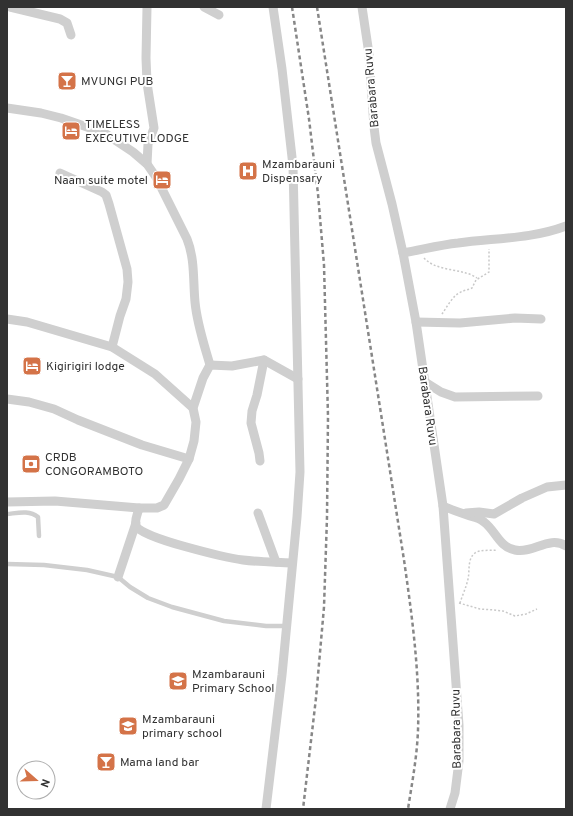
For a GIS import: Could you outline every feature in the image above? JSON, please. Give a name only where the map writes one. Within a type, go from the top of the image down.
[{"type":"street","points":[[10,7],[60,19],[67,23],[71,35]]},
{"type":"street","points":[[147,7],[147,83],[154,128],[148,144],[147,164]]},
{"type":"street","points":[[204,7],[219,15]]},
{"type":"street","points":[[266,809],[282,675],[300,472],[293,166],[273,7]]},
{"type":"street","name":"Barabara Ruvu","points":[[362,7],[369,54],[376,143],[403,253],[416,322],[443,506],[459,725],[459,762],[450,809]]},
{"type":"street","points":[[7,108],[41,113],[61,118],[106,134],[133,152],[147,164],[156,177],[187,238],[192,257],[197,323],[210,365],[203,378],[193,408],[196,422],[194,441],[189,459],[164,505],[157,508],[139,508],[55,501],[7,502]]},
{"type":"street","points":[[60,173],[106,194],[109,204],[127,269],[128,282],[126,299],[112,347]]},
{"type":"street","points":[[403,253],[456,243],[528,236],[553,231],[566,226]]},
{"type":"street","points":[[416,322],[437,323],[515,318],[541,319]]},
{"type":"street","points":[[7,319],[27,322],[112,347],[155,374],[193,408]]},
{"type":"street","points":[[210,365],[232,366],[264,360],[298,379]]},
{"type":"street","points":[[260,461],[260,453],[251,423],[252,411],[258,395],[264,360]]},
{"type":"street","points":[[425,382],[441,392],[455,397],[538,396]]},
{"type":"street","points":[[7,399],[28,402],[54,409],[142,445],[189,459]]},
{"type":"street","points":[[463,514],[479,512],[494,514],[522,498],[547,487],[566,485]]},
{"type":"street","points":[[443,506],[483,521],[503,544],[514,550],[528,550],[544,544],[555,542],[566,546]]},
{"type":"street","points":[[118,578],[136,523],[139,508]]},
{"type":"street","points":[[258,513],[276,562]]},
{"type":"street","points":[[136,523],[136,527],[154,537],[216,555],[244,560],[292,563]]},
{"type":"street","points":[[454,793],[458,809]]},
{"type":"lane","points":[[7,514],[33,513],[38,517],[39,536]]},
{"type":"lane","points":[[7,564],[44,565],[87,570],[118,578],[148,598],[172,607],[224,621],[266,626],[286,626]]},
{"type":"path","points":[[437,323],[452,300],[459,293],[472,288],[478,279],[488,274],[490,271],[489,240]]},
{"type":"path","points":[[417,250],[428,263],[467,274],[478,279]]},
{"type":"path","points":[[460,604],[468,578],[470,560],[474,554],[480,551],[514,550]]},
{"type":"path","points":[[450,601],[480,609],[503,611],[515,616],[526,614],[537,609]]},
{"type":"railway","points":[[292,7],[309,119],[318,194],[324,265],[328,416],[324,607],[316,698],[303,809]]},
{"type":"railway","points":[[317,7],[404,560],[417,666],[418,730],[408,809]]},
{"type":"place","name":"MVUNGI PUB","points":[[67,81]]},
{"type":"place","name":"TIMELESS EXECUTIVE LODGE","points":[[71,131]]},
{"type":"place","name":"Mzambarauni Dispensary","points":[[248,171]]},
{"type":"place","name":"Naam suite motel","points":[[162,180]]},
{"type":"place","name":"Kigirigiri lodge","points":[[32,366]]},
{"type":"place","name":"CRDB CONGORAMBOTO","points":[[31,464]]},
{"type":"place","name":"Mzambarauni Primary School","points":[[178,681]]},
{"type":"place","name":"Mzambarauni primary school","points":[[128,726]]},
{"type":"place","name":"Mama land bar","points":[[106,762]]}]
